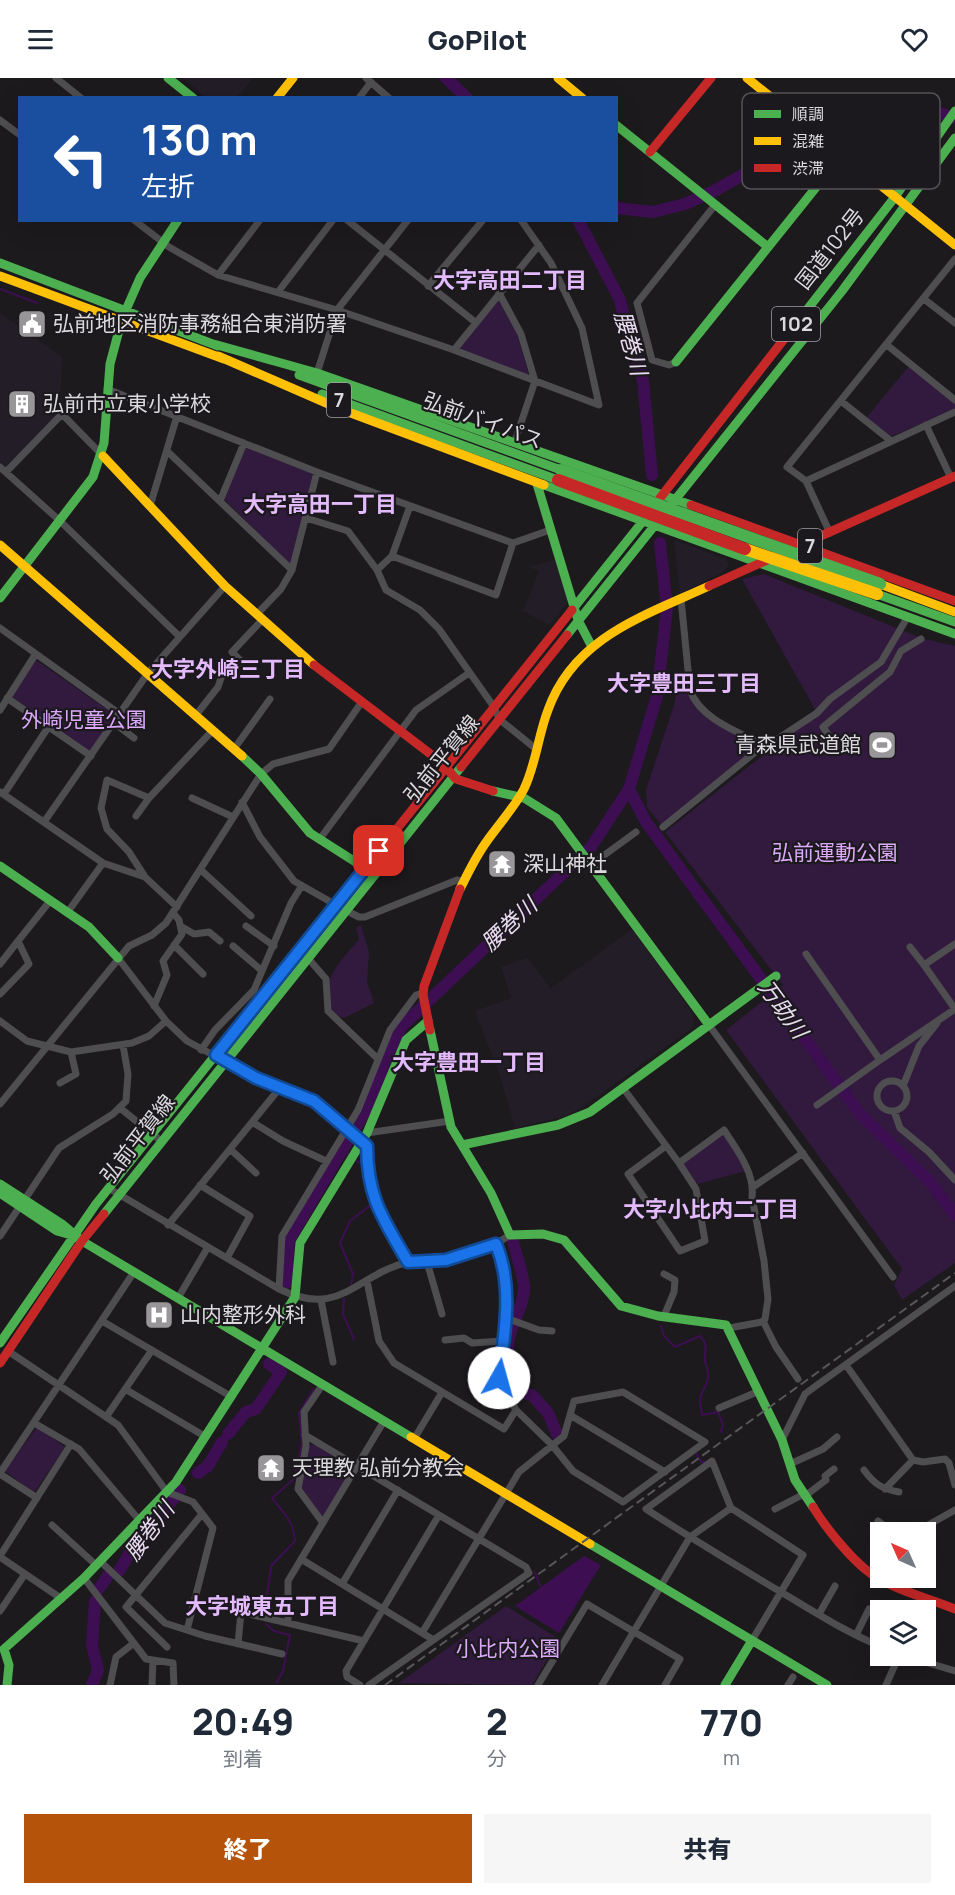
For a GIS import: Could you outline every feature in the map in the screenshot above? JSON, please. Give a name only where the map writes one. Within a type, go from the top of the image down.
[{"type":"main road","points":[[168,78],[190,96]]},
{"type":"main road","points":[[279,96],[293,78]]},
{"type":"main road","points":[[558,78],[580,96]]},
{"type":"main road","points":[[650,152],[711,78]]},
{"type":"main road","points":[[747,78],[766,93]]},
{"type":"main road","name":"国道102号","points":[[940,133],[955,111]]},
{"type":"main road","points":[[618,127],[768,247]]},
{"type":"main road","name":"国道102号","points":[[940,159],[955,138]]},
{"type":"main road","points":[[676,362],[815,189]]},
{"type":"main road","points":[[885,189],[955,245]]},
{"type":"main road","name":"国道102号","points":[[649,523],[663,494],[901,189]]},
{"type":"main road","name":"国道102号","points":[[649,523],[676,498],[919,189]]},
{"type":"main road","points":[[0,598],[93,477],[103,456],[107,420],[107,389],[113,346],[122,315],[144,268],[176,222]]},
{"type":"main road","name":"弘前バイパス","points":[[0,263],[218,356],[559,475]]},
{"type":"main road","name":"弘前バイパス","points":[[0,276],[210,343],[559,475],[742,548],[955,612]]},
{"type":"main road","name":"7","points":[[210,343],[317,373],[515,441],[806,544],[955,600]]},
{"type":"main road","name":"7","points":[[218,356],[340,409],[537,484],[955,634]]},
{"type":"main road","points":[[103,456],[225,586],[330,679],[441,762],[448,773],[460,784],[520,796],[545,809],[556,818],[710,1025]]},
{"type":"main road","points":[[933,1600],[886,1582],[869,1572],[824,1524],[804,1495],[782,1440],[726,1325],[664,1316],[619,1305],[581,1257],[560,1237],[541,1232],[510,1235],[491,1193],[450,1121],[423,994],[465,882],[483,846],[520,796],[547,708],[557,684],[567,669],[591,645],[613,631],[678,600],[830,534],[953,477]]},
{"type":"main road","points":[[537,484],[578,620],[591,645]]},
{"type":"main road","name":"弘前平賀線","points":[[0,1363],[3,1347],[78,1238],[448,773],[494,707],[574,607],[649,523]]},
{"type":"main road","name":"弘前平賀線","points":[[448,773],[499,719],[578,620],[649,523]]},
{"type":"main road","points":[[0,545],[234,749],[261,774],[301,824],[319,840],[369,871]]},
{"type":"main road","name":"弘前バイパス","points":[[878,589],[955,622]]},
{"type":"main road","points":[[0,866],[89,927],[118,958]]},
{"type":"main road","name":"弘前平賀線","points":[[221,1058],[308,957],[340,908]]},
{"type":"main road","points":[[462,1145],[570,1122],[590,1112],[773,978]]},
{"type":"main road","points":[[7,1685],[9,1665],[1,1650],[62,1599],[140,1521],[172,1494],[206,1437],[264,1349],[295,1297],[300,1243],[362,1138],[406,1040],[427,1016]]},
{"type":"main road","points":[[0,1184],[22,1203]]},
{"type":"main road","points":[[0,1193],[22,1203],[384,1422],[662,1586],[751,1642],[827,1685]]},
{"type":"main road","points":[[936,1601],[955,1609]]},
{"type":"main road","points":[[725,1685],[751,1642]]},
{"type":"street","points":[[57,78],[79,96]]},
{"type":"street","points":[[360,96],[369,80],[387,96]]},
{"type":"street","points":[[0,120],[18,134]]},
{"type":"street","points":[[676,362],[669,365],[652,360],[637,303],[713,203]]},
{"type":"street","points":[[137,222],[161,241],[218,275],[337,310],[454,350],[599,405],[582,328],[551,263],[522,222]]},
{"type":"street","points":[[218,275],[258,222]]},
{"type":"street","points":[[278,292],[331,222]]},
{"type":"street","points":[[349,222],[384,252],[475,322]]},
{"type":"street","points":[[317,373],[337,310],[406,222]]},
{"type":"street","points":[[428,286],[481,222]]},
{"type":"street","points":[[454,350],[539,245]]},
{"type":"street","points":[[830,534],[806,481],[787,467],[955,259]]},
{"type":"street","points":[[499,292],[521,334],[535,381],[515,441]]},
{"type":"street","points":[[924,298],[955,323]]},
{"type":"street","points":[[887,345],[955,399]]},
{"type":"street","points":[[107,389],[317,472],[513,543],[550,530]]},
{"type":"street","points":[[842,401],[891,441]]},
{"type":"street","points":[[806,481],[955,412]]},
{"type":"street","points":[[103,456],[62,414],[3,470],[60,521],[179,636]]},
{"type":"street","points":[[150,506],[177,416]]},
{"type":"street","points":[[926,425],[953,477]]},
{"type":"street","points":[[220,501],[244,443]]},
{"type":"street","points":[[168,452],[292,570]]},
{"type":"street","points":[[243,663],[232,652],[292,570],[317,472]]},
{"type":"street","points":[[377,570],[392,556],[410,506]]},
{"type":"street","points":[[306,518],[348,531],[377,570],[386,590],[420,610],[439,629],[494,707],[499,719],[536,749]]},
{"type":"street","points":[[392,556],[496,594],[513,543]]},
{"type":"street","points":[[44,822],[148,673],[225,586]]},
{"type":"street","points":[[678,600],[690,690],[694,701],[725,726],[764,745]]},
{"type":"street","points":[[663,826],[764,745],[770,744],[810,718],[830,699],[881,662],[907,618]]},
{"type":"street","points":[[0,628],[120,714]]},
{"type":"street","points":[[825,739],[829,736],[823,727],[890,672],[901,651],[909,643],[921,639]]},
{"type":"street","points":[[0,710],[35,655]]},
{"type":"street","points":[[196,715],[218,687],[224,669]]},
{"type":"street","points":[[319,840],[416,710],[469,673]]},
{"type":"street","points":[[8,698],[91,756]]},
{"type":"street","points":[[234,749],[270,699]]},
{"type":"street","points":[[0,1104],[118,958],[129,946],[159,929],[175,910],[261,774],[273,764],[329,748],[361,703]]},
{"type":"street","points":[[114,723],[134,738]]},
{"type":"street","points":[[49,726],[2,793],[103,863],[145,877]]},
{"type":"street","points":[[136,816],[149,798],[213,730]]},
{"type":"street","points":[[149,798],[107,780],[101,808],[107,829],[129,852],[145,877],[175,910],[182,927],[182,934],[164,961],[167,975],[154,1006]]},
{"type":"street","points":[[192,798],[233,817]]},
{"type":"street","points":[[243,802],[260,837],[301,887],[359,917],[365,917],[457,880],[465,882]]},
{"type":"street","points":[[590,862],[636,832]]},
{"type":"street","points":[[67,912],[103,863]]},
{"type":"street","points":[[201,870],[251,916]]},
{"type":"street","points":[[201,1050],[214,1030],[249,997],[256,987],[261,970],[274,946],[291,903],[301,887]]},
{"type":"street","points":[[0,964],[50,901]]},
{"type":"street","points":[[246,926],[274,946]]},
{"type":"street","points":[[182,927],[194,934],[208,932],[220,941]]},
{"type":"street","points":[[0,993],[29,964],[18,941]]},
{"type":"street","points":[[924,965],[955,944]]},
{"type":"street","points":[[174,945],[203,974]]},
{"type":"street","points":[[234,946],[261,970]]},
{"type":"street","points":[[817,1105],[955,1009],[910,947]]},
{"type":"street","points":[[806,954],[880,1060]]},
{"type":"street","points":[[308,957],[326,979],[328,1011],[378,1059]]},
{"type":"street","points":[[118,958],[178,1034],[201,1050],[279,1089],[314,1101],[346,1130],[362,1138],[367,1146],[370,1188],[380,1214],[408,1262]]},
{"type":"street","points":[[279,1289],[282,1236],[358,1110],[378,1059],[398,1018],[416,995],[423,994]]},
{"type":"street","points":[[903,1086],[890,1081],[878,1090],[879,1105],[887,1111],[894,1111],[901,1108],[907,1100],[903,1086],[919,1046],[942,1017]]},
{"type":"street","points":[[0,1021],[27,1041],[71,1052],[123,1045],[150,1036],[166,1021]]},
{"type":"street","points":[[710,1025],[893,1276]]},
{"type":"street","points":[[0,1236],[59,1148],[120,1108],[126,1101],[129,1091],[123,1045]]},
{"type":"street","points":[[60,1083],[76,1074],[71,1052]]},
{"type":"street","points":[[623,1088],[679,1163],[696,1189],[705,1241],[680,1251],[628,1174],[666,1146]]},
{"type":"street","points":[[168,1224],[279,1089]]},
{"type":"street","points":[[120,1108],[157,1138]]},
{"type":"street","points":[[894,1111],[900,1128],[929,1152],[955,1180]]},
{"type":"street","points":[[362,1138],[450,1121]]},
{"type":"street","points":[[252,1122],[284,1142],[326,1161]]},
{"type":"street","points":[[679,1163],[724,1130],[747,1170],[753,1187],[752,1197],[764,1261],[768,1299],[763,1321],[776,1347],[786,1357],[798,1379]]},
{"type":"street","points":[[230,1149],[256,1173]]},
{"type":"street","points":[[753,1187],[803,1152]]},
{"type":"street","points":[[200,1185],[250,1216],[227,1258]]},
{"type":"street","points":[[114,1192],[279,1289],[295,1297],[321,1300],[341,1295],[408,1262],[427,1262],[460,1257],[496,1244],[510,1235]]},
{"type":"street","points":[[422,1633],[519,1472],[552,1445],[564,1436],[574,1401],[623,1392],[705,1442],[623,1502],[573,1471],[552,1445],[516,1410],[499,1378],[503,1341],[510,1319],[507,1289],[496,1244]]},
{"type":"street","points":[[178,1298],[208,1247]]},
{"type":"street","points":[[427,1262],[442,1314]]},
{"type":"street","points":[[37,1498],[0,1473],[134,1272]]},
{"type":"street","points":[[664,1274],[675,1280],[664,1316]]},
{"type":"street","points":[[367,1281],[379,1341],[394,1364],[504,1430],[516,1410]]},
{"type":"street","points":[[782,1440],[805,1394],[955,1286]]},
{"type":"street","points":[[321,1300],[333,1362]]},
{"type":"street","points":[[510,1319],[552,1331]]},
{"type":"street","points":[[102,1321],[232,1397]]},
{"type":"street","points":[[729,1328],[763,1321]]},
{"type":"street","points":[[446,1340],[464,1338],[472,1343],[503,1341]]},
{"type":"street","points":[[3,1347],[118,1425],[172,1494],[193,1502],[213,1528],[188,1630]]},
{"type":"street","points":[[106,1417],[152,1350]]},
{"type":"street","points":[[846,1365],[913,1460],[923,1462],[945,1460],[949,1463],[955,1484]]},
{"type":"street","points":[[322,1384],[304,1412],[306,1446],[298,1489],[323,1523]]},
{"type":"street","points":[[125,1389],[206,1437]]},
{"type":"street","points":[[719,1408],[757,1392]]},
{"type":"street","points":[[414,1439],[441,1394]]},
{"type":"street","points":[[570,1415],[665,1472]]},
{"type":"street","points":[[288,1621],[288,1581],[384,1422]]},
{"type":"street","points":[[34,1423],[79,1449],[140,1521]]},
{"type":"street","points":[[305,1435],[526,1567],[529,1573],[432,1639],[415,1656],[369,1685]]},
{"type":"street","points":[[790,1464],[823,1449],[837,1437]]},
{"type":"street","points":[[62,1599],[0,1557],[71,1444]]},
{"type":"street","points":[[885,1489],[913,1460]]},
{"type":"street","points":[[751,1642],[781,1592],[803,1556],[731,1508],[712,1461],[645,1509],[781,1592],[870,1641]]},
{"type":"street","points":[[775,1509],[804,1495],[826,1480],[825,1476],[834,1468]]},
{"type":"street","points":[[864,1470],[873,1483],[899,1492]]},
{"type":"street","points":[[342,1584],[398,1490]]},
{"type":"street","points":[[602,1685],[690,1537],[731,1508]]},
{"type":"street","points":[[930,1522],[955,1510]]},
{"type":"street","points":[[167,1647],[126,1607],[202,1514]]},
{"type":"street","points":[[360,1685],[346,1677],[346,1671],[440,1515]]},
{"type":"street","points":[[52,1525],[136,1595],[165,1623],[282,1654]]},
{"type":"street","points":[[301,1559],[432,1639]]},
{"type":"street","points":[[0,1611],[25,1574]]},
{"type":"street","points":[[84,1578],[146,1659],[173,1663],[174,1685]]},
{"type":"street","points":[[819,1614],[835,1586]]},
{"type":"street","points":[[538,1685],[586,1604],[680,1659],[665,1685]]},
{"type":"street","points":[[856,1635],[869,1609]]},
{"type":"street","points":[[238,1644],[241,1612],[288,1621],[364,1641]]},
{"type":"street","points":[[110,1685],[116,1656],[134,1643]]},
{"type":"street","points":[[152,1685],[153,1660]]},
{"type":"street","points":[[936,1665],[955,1671]]},
{"type":"street","points":[[886,1685],[895,1666]]},
{"type":"street","points":[[788,1685],[793,1677]]},
{"type":"shaded area","points":[[182,78],[253,78],[238,96],[204,96]]},
{"type":"shaded area","points":[[0,313],[62,357],[60,412],[7,468],[0,462]]},
{"type":"shaded area","points":[[674,540],[726,559],[729,566],[723,572],[680,594]]},
{"type":"shaded area","points":[[556,559],[569,601],[549,625],[523,611],[539,571],[529,567]]},
{"type":"shaded area","points":[[632,929],[694,1015],[692,1028],[584,1106],[566,1116],[515,1128],[500,1076],[475,1011],[511,998],[501,967],[527,958],[551,988]]},
{"type":"shaded area","points":[[584,1556],[601,1565],[559,1633],[515,1606]]},
{"type":"green space","points":[[497,298],[501,298],[516,330],[529,375],[457,349]]},
{"type":"green space","points":[[910,365],[955,402],[955,409],[890,437],[866,418]]},
{"type":"green space","points":[[245,447],[313,474],[290,565],[224,499]]},
{"type":"green space","name":"弘前運動公園","points":[[764,574],[921,638],[955,646],[955,1263],[902,1300],[894,1285],[902,1269],[726,1030],[783,985],[665,832],[817,713],[742,579]]},
{"type":"green space","name":"外崎児童公園","points":[[36,660],[115,715],[90,751],[11,696]]},
{"type":"green space","points":[[684,677],[705,711],[764,745],[663,827],[647,807],[646,790],[674,705],[679,679]]},
{"type":"green space","points":[[361,925],[369,952],[367,982],[374,1003],[344,1018],[332,1013],[328,990],[333,972],[359,939],[356,928]]},
{"type":"green space","points":[[724,1133],[745,1171],[698,1184],[682,1163]]},
{"type":"green space","points":[[37,1427],[65,1447],[34,1493],[5,1471]]},
{"type":"green space","points":[[315,1444],[352,1469],[324,1516],[320,1516],[300,1488],[309,1446]]},
{"type":"green space","name":"小比内公園","points":[[506,1606],[559,1639],[532,1685],[399,1683]]},
{"type":"waterway","name":"腰巻川","points":[[446,78],[465,96]]},
{"type":"waterway","points":[[940,113],[955,118]]},
{"type":"waterway","points":[[618,208],[653,212],[685,204],[742,175]]},
{"type":"waterway","name":"腰巻川","points":[[579,222],[619,298],[643,381],[652,475]]},
{"type":"waterway","points":[[0,289],[37,303]]},
{"type":"waterway","name":"腰巻川","points":[[286,1283],[289,1240],[366,1110],[387,1056],[402,1026],[591,847],[629,789],[657,696],[667,608],[660,543]]},
{"type":"waterway","name":"万助川","points":[[629,789],[646,822],[860,1114],[930,1182],[955,1215]]},
{"type":"waterway","points":[[343,1150],[350,1155]]},
{"type":"waterway","points":[[351,1285],[353,1274],[340,1243],[350,1221],[372,1204],[361,1164],[355,1159]]},
{"type":"waterway","points":[[513,1241],[521,1270],[524,1294],[509,1340],[508,1354],[513,1374],[510,1389],[532,1395],[548,1413],[557,1434]]},
{"type":"waterway","points":[[344,1299],[343,1314],[354,1339]]},
{"type":"waterway","points":[[661,1326],[664,1336],[675,1347],[700,1336],[704,1342],[708,1375],[700,1397],[702,1415],[718,1412],[723,1424],[721,1432]]},
{"type":"waterway","name":"腰巻川","points":[[228,1434],[246,1412],[256,1409],[281,1372],[269,1364]]},
{"type":"waterway","points":[[265,1611],[271,1566],[295,1541],[290,1523],[272,1498],[294,1479],[302,1443],[299,1413],[313,1390]]},
{"type":"waterway","name":"腰巻川","points":[[198,1473],[208,1466],[222,1442]]},
{"type":"waterway","points":[[697,1454],[701,1462],[705,1462]]},
{"type":"waterway","name":"腰巻川","points":[[119,1571],[132,1549],[148,1533],[180,1490]]},
{"type":"waterway","points":[[535,1572],[540,1586]]},
{"type":"waterway","name":"腰巻川","points":[[98,1590],[108,1576]]},
{"type":"waterway","name":"腰巻川","points":[[92,1685],[98,1670],[92,1645],[95,1601]]},
{"type":"waterway","points":[[266,1624],[274,1631],[290,1635],[283,1671],[277,1682]]},
{"type":"railway","points":[[385,1685],[955,1273]]},
{"type":"traffic: fast","points":[[168,78],[190,96]]},
{"type":"traffic: fast","points":[[940,132],[955,111]]},
{"type":"traffic: fast","points":[[618,127],[768,247]]},
{"type":"traffic: fast","points":[[940,158],[955,138]]},
{"type":"traffic: fast","points":[[676,362],[815,189]]},
{"type":"traffic: fast","points":[[799,320],[901,189]]},
{"type":"traffic: fast","points":[[655,525],[842,291],[917,189]]},
{"type":"traffic: fast","points":[[0,598],[93,477],[104,443],[110,364],[122,319],[140,278],[177,222]]},
{"type":"traffic: fast","points":[[0,263],[218,346]]},
{"type":"traffic: fast","points":[[210,343],[317,373],[691,505]]},
{"type":"traffic: fast","points":[[299,375],[561,470]]},
{"type":"traffic: fast","points":[[322,394],[558,480]]},
{"type":"traffic: fast","points":[[561,470],[880,584]]},
{"type":"traffic: fast","points":[[537,484],[578,620],[591,645]]},
{"type":"traffic: fast","points":[[544,485],[955,634]]},
{"type":"traffic: fast","points":[[572,610],[643,521]]},
{"type":"traffic: fast","points":[[567,635],[655,525]]},
{"type":"traffic: fast","points":[[877,594],[955,622]]},
{"type":"traffic: fast","points":[[242,756],[261,774],[310,833],[368,870]]},
{"type":"traffic: fast","points":[[104,1214],[461,767]]},
{"type":"traffic: fast","points":[[493,791],[524,798],[556,818],[709,1025]]},
{"type":"traffic: fast","points":[[0,1343],[96,1204],[376,855]]},
{"type":"traffic: fast","points":[[0,866],[89,927],[118,958]]},
{"type":"traffic: fast","points":[[462,1145],[558,1125],[590,1112],[776,976]]},
{"type":"traffic: fast","points":[[7,1685],[9,1665],[4,1649],[84,1578],[176,1482],[295,1297],[300,1243],[367,1133],[406,1040],[428,1021]]},
{"type":"traffic: fast","points":[[430,1030],[451,1127],[491,1193],[510,1235],[543,1234],[564,1240],[621,1306],[658,1316],[726,1325],[782,1440],[795,1480],[813,1507]]},
{"type":"traffic: fast","points":[[0,1184],[62,1224],[82,1241],[411,1437]]},
{"type":"traffic: fast","points":[[0,1193],[57,1231],[71,1235]]},
{"type":"traffic: fast","points":[[590,1544],[827,1685]]},
{"type":"traffic: fast","points":[[725,1685],[751,1642]]},
{"type":"traffic: slow","points":[[279,96],[293,78]]},
{"type":"traffic: slow","points":[[558,78],[580,96]]},
{"type":"traffic: slow","points":[[747,78],[766,93]]},
{"type":"traffic: slow","points":[[885,189],[955,245]]},
{"type":"traffic: slow","points":[[0,276],[224,359]]},
{"type":"traffic: slow","points":[[218,356],[340,409],[544,485]]},
{"type":"traffic: slow","points":[[103,456],[225,586],[314,665]]},
{"type":"traffic: slow","points":[[0,545],[242,756]]},
{"type":"traffic: slow","points":[[745,549],[877,594]]},
{"type":"traffic: slow","points":[[880,584],[955,612]]},
{"type":"traffic: slow","points":[[460,889],[483,847],[524,789],[548,710],[560,685],[575,664],[593,647],[636,619],[709,586]]},
{"type":"traffic: slow","points":[[411,1437],[590,1544]]},
{"type":"traffic: jam","points":[[650,152],[711,78]]},
{"type":"traffic: jam","points":[[660,498],[799,320]]},
{"type":"traffic: jam","points":[[709,586],[955,476]]},
{"type":"traffic: jam","points":[[558,480],[745,549]]},
{"type":"traffic: jam","points":[[691,505],[955,601]]},
{"type":"traffic: jam","points":[[376,855],[572,610]]},
{"type":"traffic: jam","points":[[461,767],[567,635]]},
{"type":"traffic: jam","points":[[314,665],[441,762],[456,779],[493,791]]},
{"type":"traffic: jam","points":[[430,1030],[423,995],[424,986],[460,889]]},
{"type":"traffic: jam","points":[[0,1363],[82,1241],[104,1214]]},
{"type":"traffic: jam","points":[[813,1507],[839,1542],[870,1573],[900,1589],[955,1609]]},
{"type":"place","name":"弘前地区消防事務組合東消防署","points":[[32,324]]},
{"type":"place","name":"弘前市立東小学校","points":[[22,404]]},
{"type":"place","name":"青森県武道館","points":[[882,745]]},
{"type":"place","name":"深山神社","points":[[502,864]]},
{"type":"place","name":"山内整形外科","points":[[159,1315]]},
{"type":"place","name":"天理教 弘前分教会","points":[[271,1468]]},
{"type":"district","name":"大字高田二丁目","points":[[510,280]]},
{"type":"district","name":"大字高田一丁目","points":[[320,504]]},
{"type":"district","name":"大字外崎三丁目","points":[[228,669]]},
{"type":"district","name":"大字豊田三丁目","points":[[684,683]]},
{"type":"district","name":"大字豊田一丁目","points":[[469,1062]]},
{"type":"district","name":"大字小比内二丁目","points":[[711,1209]]},
{"type":"district","name":"大字城東五丁目","points":[[262,1606]]},
{"type":"route","points":[[379,851],[216,1055],[279,1089],[314,1101],[367,1146],[370,1188],[380,1214],[408,1262],[446,1260],[496,1244],[507,1289],[499,1378]]}]
